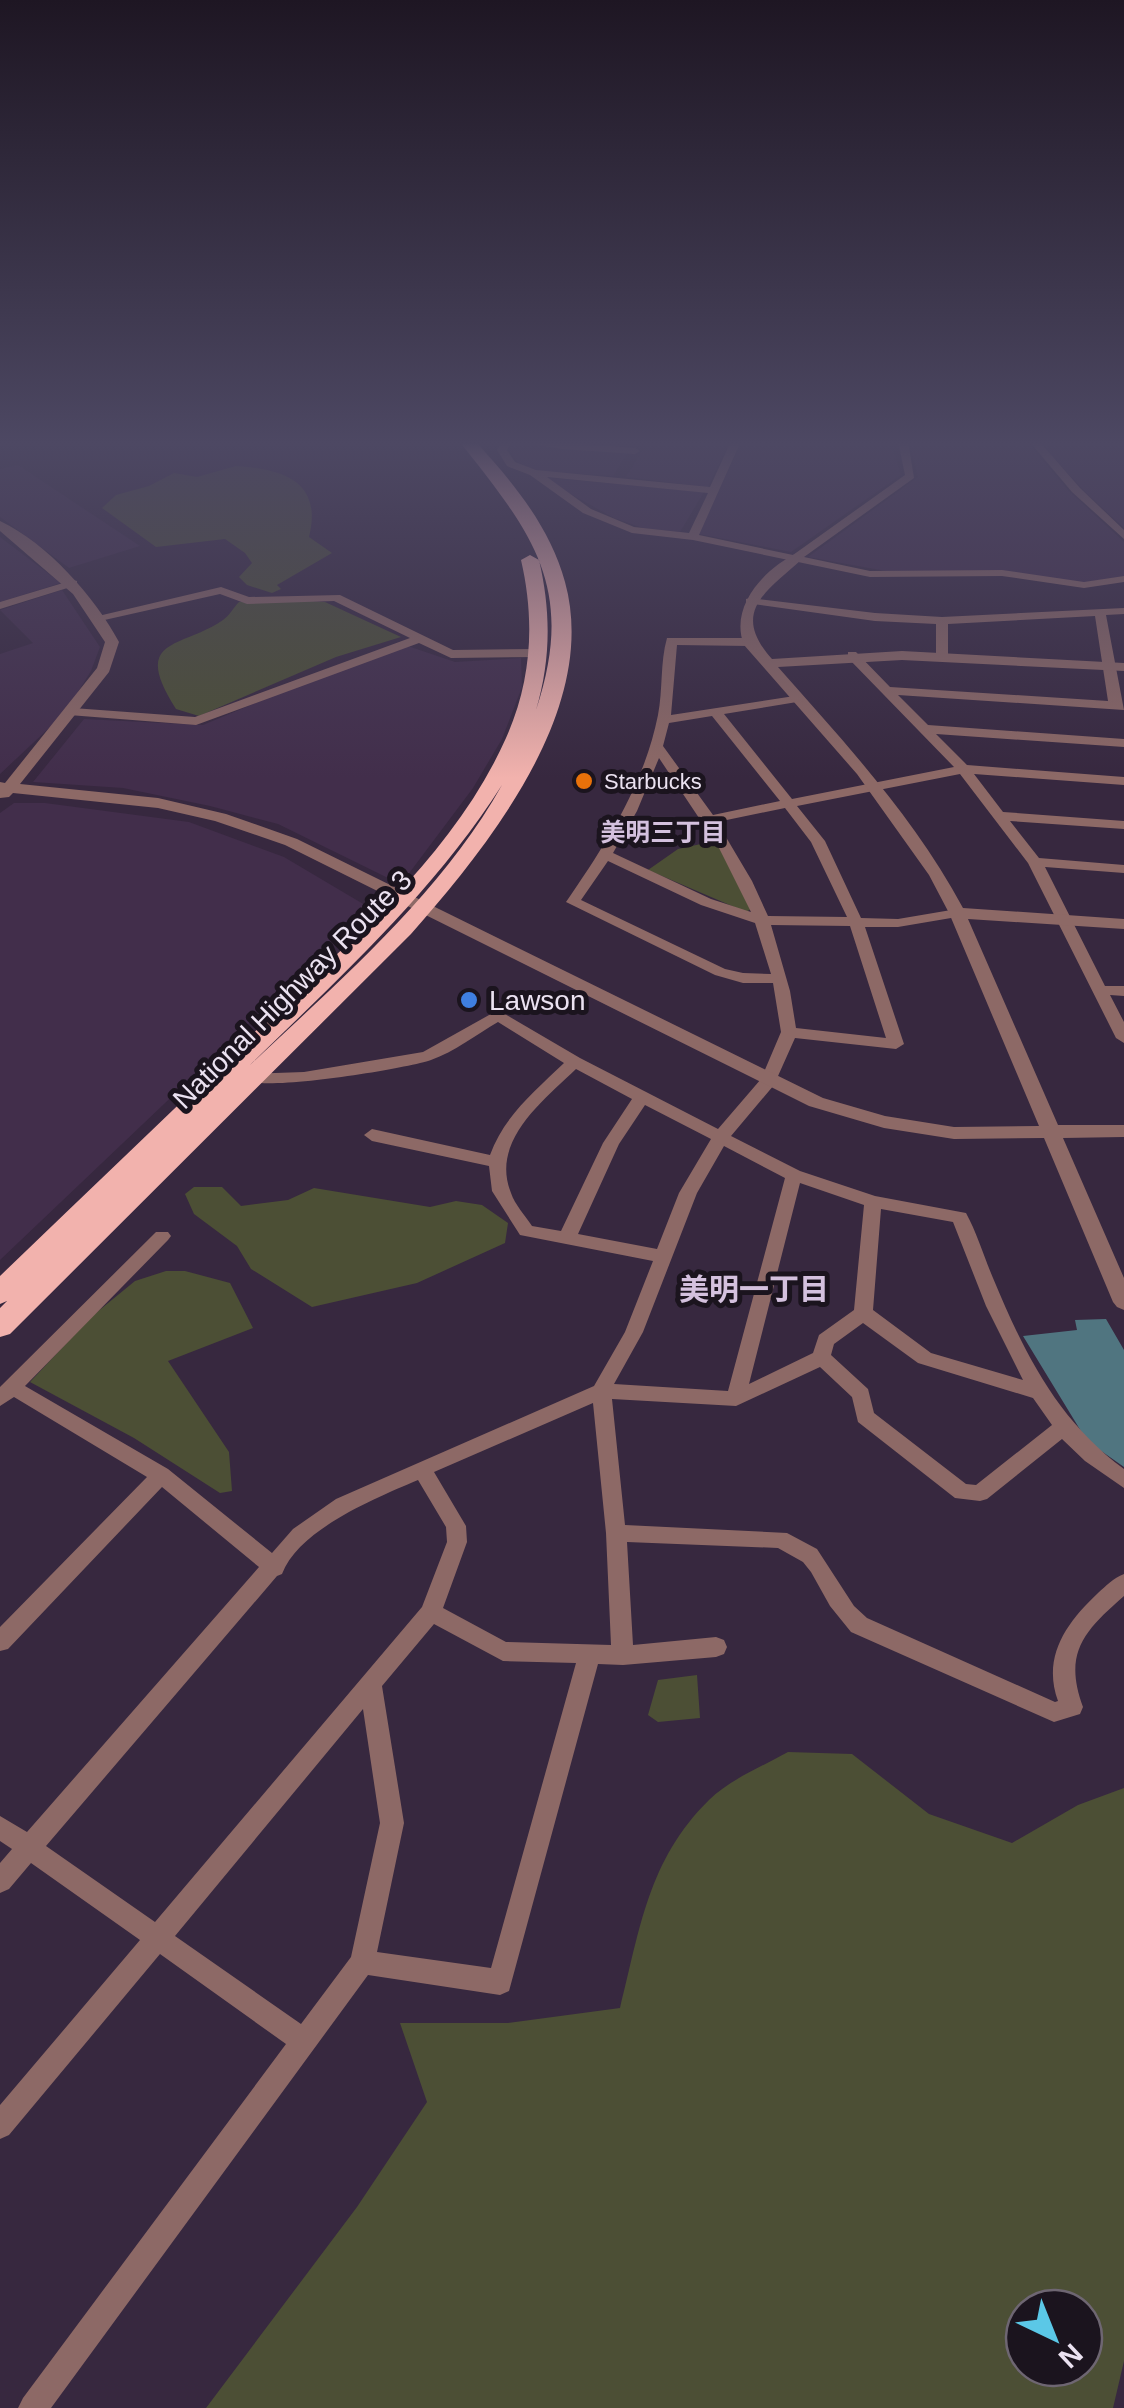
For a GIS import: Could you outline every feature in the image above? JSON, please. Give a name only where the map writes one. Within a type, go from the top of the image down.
[{"type":"highway","name":"National Highway Route 3","points":[[0,1326],[348,987],[414,901],[499,771],[516,738],[533,688],[540,608],[527,553]]},
{"type":"highway","name":"National Highway Route 3","points":[[0,1293],[414,901],[450,877],[521,774],[554,686],[561,607],[546,553]]},
{"type":"street","points":[[4,791],[73,712],[104,669],[112,642],[100,618],[73,583],[35,553]]},
{"type":"street","points":[[778,553],[887,576],[1002,573],[1084,586],[1124,579]]},
{"type":"street","points":[[802,553],[750,601],[744,616],[749,642],[877,786],[925,851],[1124,1302]]},
{"type":"street","points":[[0,606],[73,583]]},
{"type":"street","points":[[100,618],[221,590],[247,601],[336,596],[451,654],[539,653]]},
{"type":"street","points":[[750,601],[875,618],[942,621],[1124,611]]},
{"type":"street","points":[[885,690],[1119,706],[1100,613]]},
{"type":"street","points":[[942,621],[942,655]]},
{"type":"street","points":[[1102,633],[1124,634]]},
{"type":"street","points":[[73,712],[196,721],[298,680],[418,639]]},
{"type":"street","points":[[749,642],[672,641],[666,720],[659,749],[634,807],[573,902],[720,972],[743,978],[778,978]]},
{"type":"street","points":[[768,664],[852,654],[942,655],[1124,667]]},
{"type":"street","points":[[852,654],[963,769],[1036,862],[1124,1038]]},
{"type":"street","points":[[666,720],[798,698]]},
{"type":"street","points":[[716,712],[818,842],[856,922],[896,1044],[789,1032]]},
{"type":"street","points":[[923,728],[1124,742]]},
{"type":"street","points":[[623,1655],[616,1533],[601,1391],[634,1332],[688,1193],[722,1137],[768,1081],[789,1032],[762,920],[740,866],[712,819],[659,749]]},
{"type":"street","points":[[712,819],[963,769],[1124,781]]},
{"type":"street","points":[[4,791],[158,803],[220,817],[291,842],[816,1102],[913,1128],[954,1133],[1124,1131]]},
{"type":"street","points":[[1003,816],[1124,825]]},
{"type":"street","points":[[606,856],[718,906],[762,920],[898,923],[956,914],[1124,924]]},
{"type":"street","points":[[1036,862],[1124,868]]},
{"type":"street","points":[[1100,990],[1124,991]]},
{"type":"street","points":[[250,1079],[304,1077],[427,1056],[498,1015],[574,1062],[794,1175],[873,1202],[960,1217],[992,1302],[1042,1393],[1082,1447],[1124,1480]]},
{"type":"street","points":[[574,1062],[504,1137],[495,1162],[501,1192],[526,1231],[665,1256]]},
{"type":"street","points":[[567,1238],[611,1143],[642,1096]]},
{"type":"street","points":[[372,1135],[495,1162]]},
{"type":"street","points":[[736,1399],[794,1175]]},
{"type":"street","points":[[0,1881],[300,1536],[343,1506],[601,1391],[736,1399],[820,1357],[826,1340],[863,1312],[873,1202]]},
{"type":"street","points":[[162,1236],[6,1393],[161,1475],[275,1568]]},
{"type":"street","points":[[863,1312],[924,1358],[1042,1393]]},
{"type":"street","points":[[820,1357],[861,1394],[865,1416],[962,1492],[980,1492],[1064,1427]]},
{"type":"street","points":[[0,2126],[431,1612],[457,1542],[456,1526],[422,1469]]},
{"type":"street","points":[[0,1642],[161,1475]]},
{"type":"street","points":[[616,1533],[780,1539],[801,1546],[816,1557],[834,1600],[859,1625],[1054,1712],[1072,1707],[1063,1688],[1062,1666],[1074,1631],[1124,1584]]},
{"type":"street","points":[[431,1612],[503,1651],[623,1655],[716,1647]]},
{"type":"street","points":[[362,1962],[500,1982],[590,1653]]},
{"type":"street","points":[[34,2408],[362,1962],[392,1823],[371,1684]]},
{"type":"street","points":[[0,1828],[303,2042]]},
{"type":"shaded area","points":[[0,553],[22,553],[61,583],[0,602]]},
{"type":"shaded area","points":[[49,553],[116,553],[69,568]]},
{"type":"shaded area","points":[[813,553],[1124,553],[1124,576],[1081,583],[990,570],[902,574],[808,557]]},
{"type":"shaded area","points":[[62,590],[100,647],[91,671],[65,713],[0,774],[0,654],[33,643],[0,610]]},
{"type":"shaded area","points":[[399,643],[455,662],[521,658],[522,687],[502,739],[473,788],[407,876],[388,878],[278,824],[210,806],[123,788],[33,782],[84,719],[203,725]]},
{"type":"shaded area","points":[[14,803],[45,803],[189,822],[284,857],[370,908],[0,1260],[0,813]]},
{"type":"green space","points":[[245,553],[331,553],[277,585],[281,589],[272,593],[247,585],[239,577],[252,563]]},
{"type":"green space","points":[[239,602],[325,602],[401,637],[336,657],[199,716],[176,709],[158,669],[167,648],[223,620]]},
{"type":"green space","points":[[719,840],[751,909],[746,912],[648,870],[678,849]]},
{"type":"green space","points":[[194,1187],[222,1187],[241,1206],[288,1200],[314,1188],[430,1207],[456,1201],[482,1205],[508,1223],[505,1243],[417,1283],[312,1307],[251,1269],[237,1246],[194,1214],[185,1194]]},
{"type":"green space","points":[[166,1271],[185,1271],[230,1283],[253,1328],[168,1361],[229,1452],[232,1491],[220,1493],[134,1438],[30,1382],[91,1317],[135,1281]]},
{"type":"green space","points":[[697,1675],[700,1718],[658,1722],[648,1715],[658,1680]]},
{"type":"green space","points":[[788,1752],[852,1754],[929,1814],[1012,1843],[1078,1805],[1124,1788],[1124,2361],[1113,2408],[206,2408],[357,2207],[427,2102],[400,2023],[508,2023],[620,2008],[641,1923],[659,1871],[688,1823],[709,1800],[736,1780]]},
{"type":"water","points":[[1106,1319],[1124,1350],[1124,1467],[1087,1441],[1023,1336],[1077,1330],[1075,1320]]},
{"type":"place","name":"Starbucks","points":[[584,781]]},
{"type":"place","name":"Lawson","points":[[469,1000]]},
{"type":"district","name":"美明三丁目","points":[[663,832]]},
{"type":"district","name":"美明一丁目","points":[[754,1290]]}]
